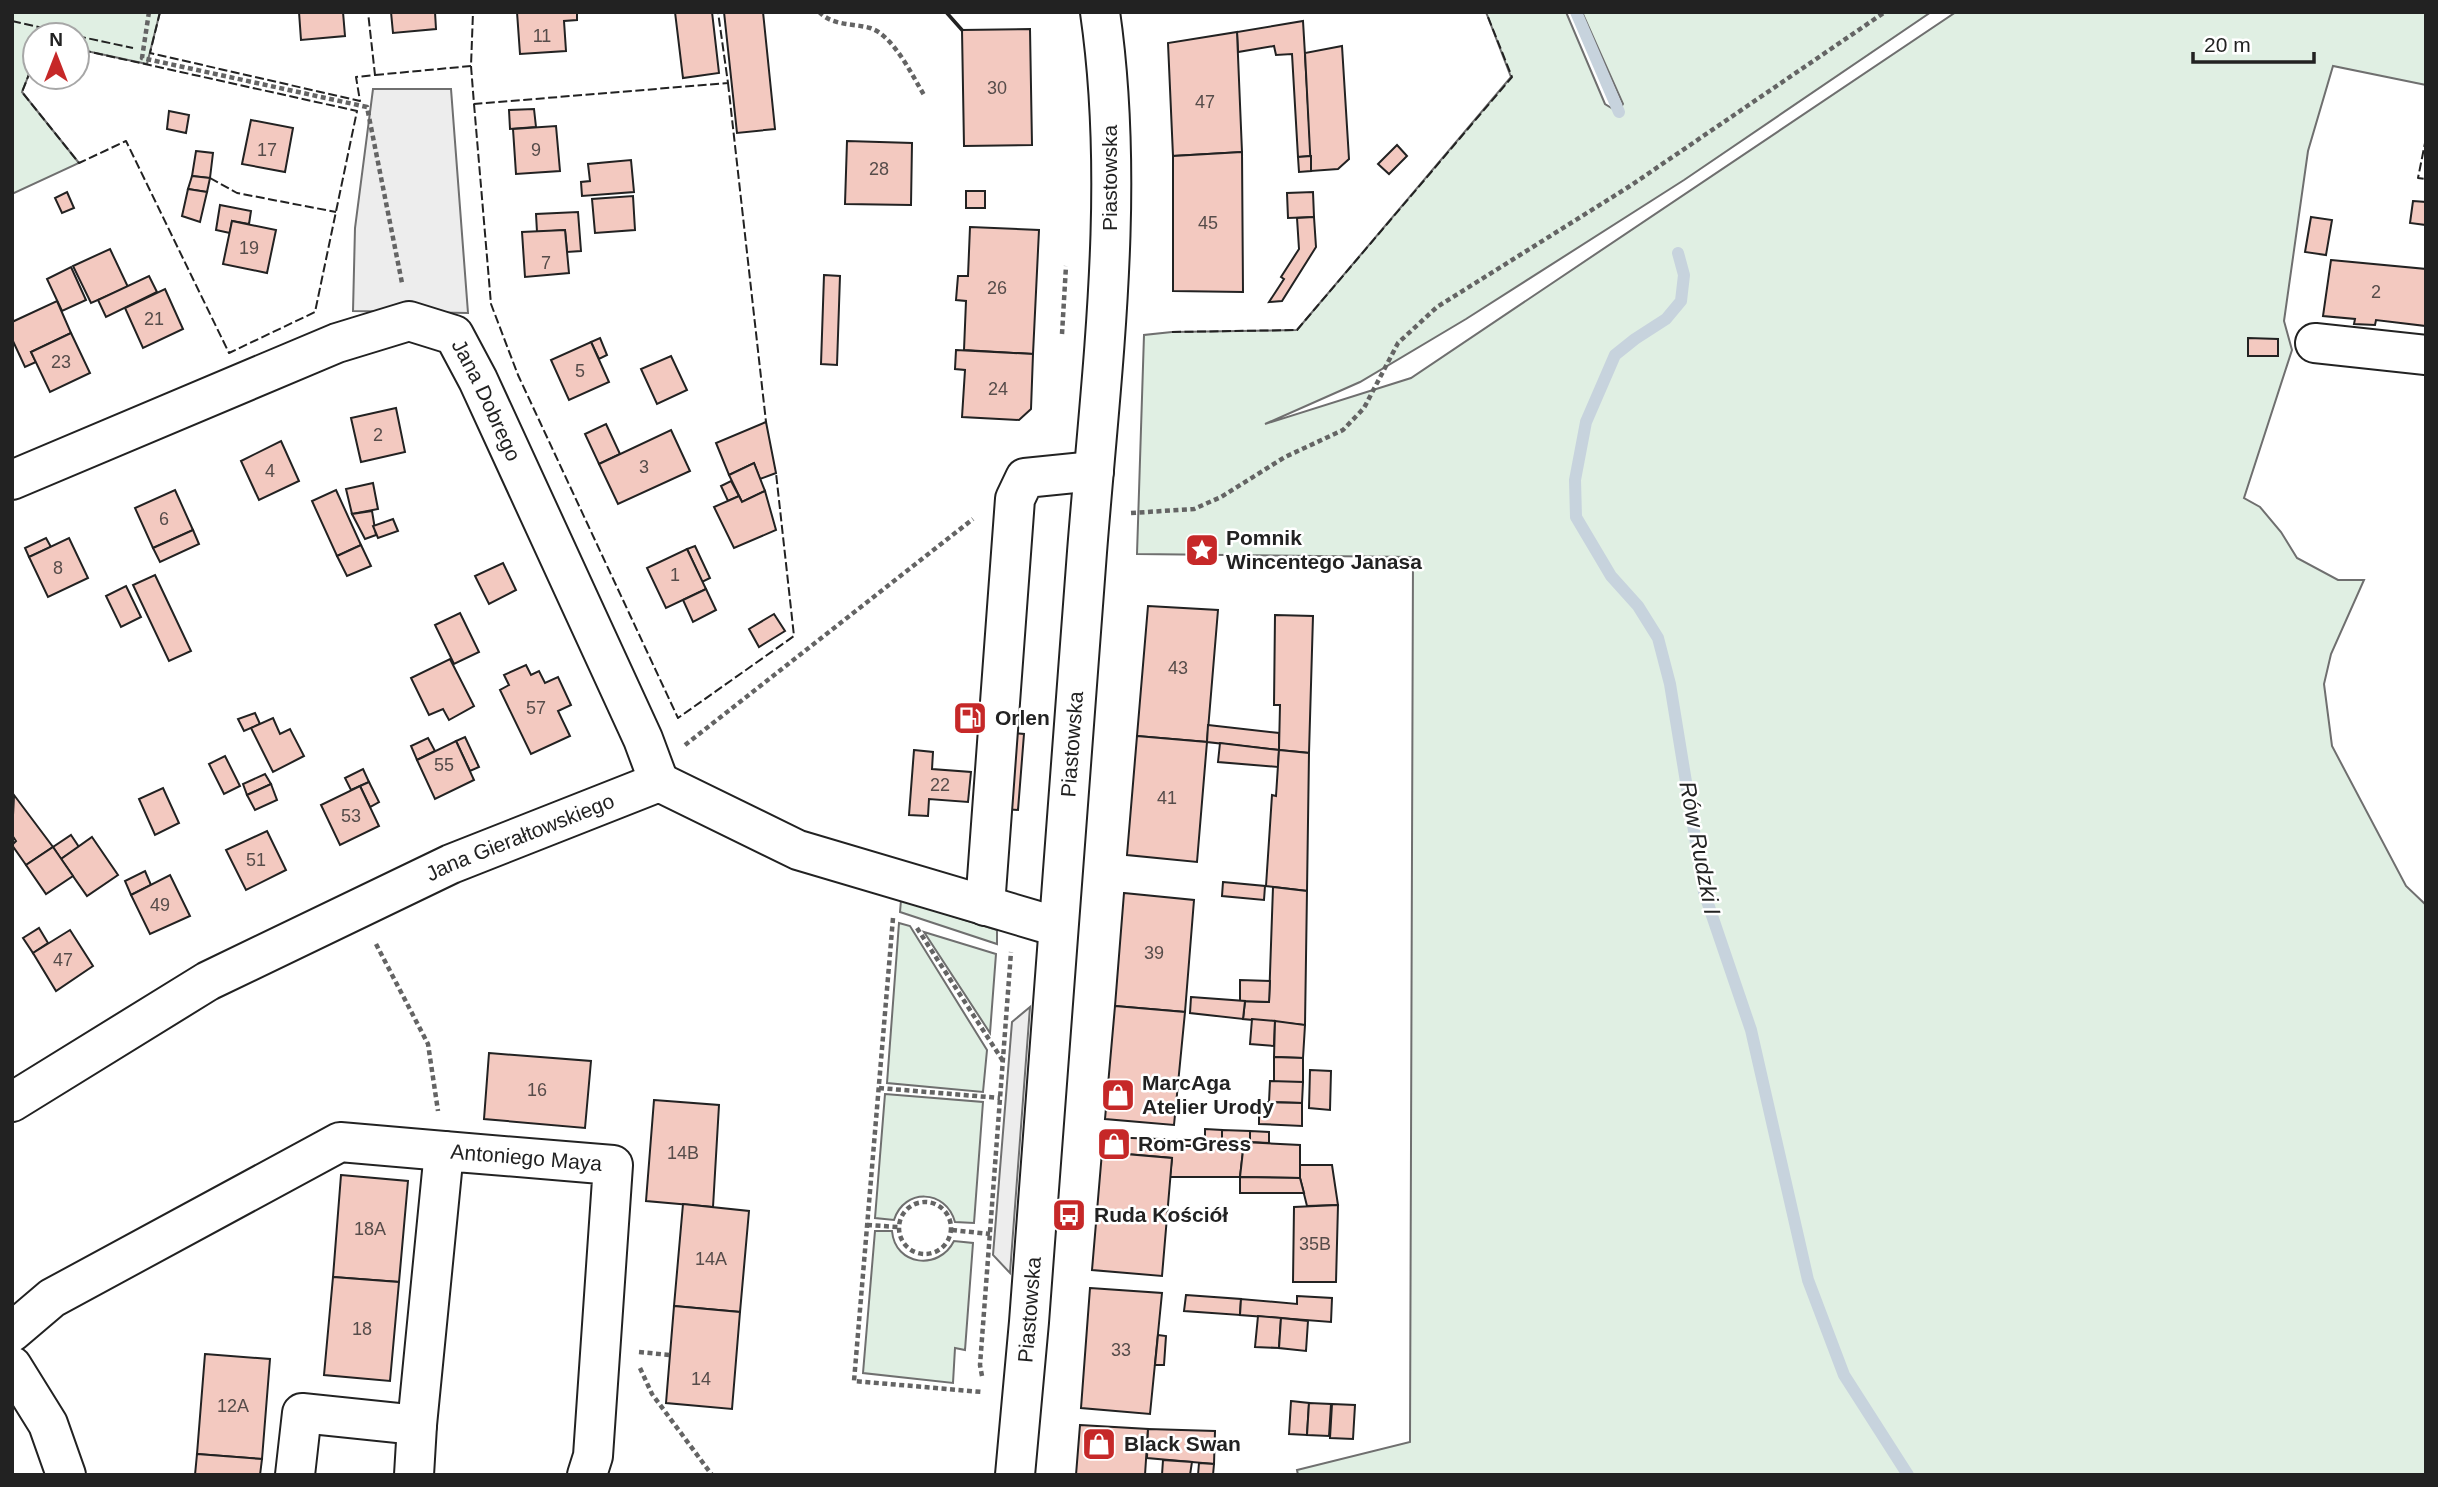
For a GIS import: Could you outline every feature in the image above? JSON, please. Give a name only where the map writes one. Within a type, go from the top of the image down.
[{"type":"street","name":"Piastowska","points":[[1016,1475],[1106,312],[1111,138],[1108,62],[1100,12]]},
{"type":"street","points":[[12,480],[337,344],[409,321]]},
{"type":"street","name":"Jana Dobrego","points":[[409,321],[454,335],[478,380],[643,739],[660,782]]},
{"type":"street","points":[[2315,344],[2426,355]]},
{"type":"street","points":[[985,906],[1015,499],[1025,478],[1094,471]]},
{"type":"street","points":[[660,782],[798,850],[1058,927]]},
{"type":"street","name":"Jana Gierałtowskiego","points":[[12,1102],[208,981],[451,864],[660,782]]},
{"type":"street","points":[[12,1332],[52,1298],[340,1142],[444,1151]]},
{"type":"street","name":"Antoniego Maya","points":[[414,1475],[444,1151],[613,1165],[593,1455],[587,1475]]},
{"type":"street","points":[[12,1366],[48,1424],[66,1475]]},
{"type":"street","points":[[295,1475],[302,1413],[417,1425]]},
{"type":"path","points":[[149,12],[142,58],[367,107],[409,321]]},
{"type":"path","points":[[819,12],[831,22],[872,28],[883,35],[903,60],[924,94]]},
{"type":"path","points":[[1131,513],[1194,509],[1221,497],[1285,457],[1343,430],[1364,408],[1398,344],[1437,307],[1630,186],[1885,12]]},
{"type":"path","points":[[660,782],[677,751],[1025,478]]},
{"type":"path","points":[[893,914],[853,1381],[985,1392]]},
{"type":"path","points":[[913,921],[1003,1061]]},
{"type":"path","points":[[393,977],[428,1044],[444,1151]]},
{"type":"path","points":[[879,1088],[1000,1098]]},
{"type":"path","points":[[921,1202],[933,1203],[943,1209],[950,1219],[952,1230],[948,1241],[940,1250],[929,1255],[917,1254],[907,1248],[900,1238],[898,1227],[902,1215],[921,1202]]},
{"type":"path","points":[[867,1225],[898,1227]]},
{"type":"path","points":[[952,1230],[990,1234]]},
{"type":"path","points":[[632,1351],[652,1394],[712,1475]]},
{"type":"green space","points":[[12,12],[160,12],[147,64],[91,52],[91,21],[21,21],[21,91],[79,163],[12,194]]},
{"type":"green space","points":[[1486,12],[1566,12],[1605,104],[1618,112],[1623,104],[1582,12],[1931,12],[1684,180],[1466,319],[1360,382],[1265,424],[1411,378],[1956,12],[2426,12],[2426,85],[2333,66],[2308,151],[2284,321],[2292,350],[2244,498],[2260,507],[2281,532],[2297,558],[2338,580],[2364,580],[2331,654],[2324,684],[2332,746],[2406,886],[2426,905],[2426,1475],[1298,1475],[1297,1470],[1410,1442],[1413,557],[1137,554],[1144,335],[1297,330],[1511,77]]},
{"type":"green space","points":[[901,900],[997,930],[997,944],[900,912]]},
{"type":"green space","points":[[899,923],[910,926],[987,1050],[983,1092],[887,1083]]},
{"type":"green space","points":[[924,932],[996,954],[990,1033]]},
{"type":"green space","points":[[885,1094],[983,1102],[974,1223],[955,1222],[943,1203],[925,1197],[906,1202],[894,1220],[875,1218]]},
{"type":"green space","points":[[875,1231],[892,1231],[901,1252],[918,1260],[938,1257],[947,1251],[954,1241],[973,1243],[965,1350],[955,1348],[953,1383],[863,1373]]},
{"type":"shaded area","points":[[373,89],[451,89],[468,313],[353,311],[355,228]]},
{"type":"shaded area","points":[[1030,1007],[1010,1273],[993,1255],[1012,1022]]},
{"type":"building","points":[[299,12],[343,12],[345,36],[301,40]]},
{"type":"building","points":[[391,12],[435,12],[436,29],[393,33]]},
{"type":"building","points":[[517,12],[577,12],[577,20],[564,21],[566,51],[520,54]]},
{"type":"building","points":[[675,12],[712,12],[719,73],[683,78]]},
{"type":"building","points":[[724,12],[763,12],[775,129],[737,133]]},
{"type":"building","points":[[1303,21],[1311,156],[1298,157],[1292,54],[1276,55],[1274,46],[1238,52],[1237,32]]},
{"type":"building","points":[[1030,29],[1032,145],[964,146],[962,30]]},
{"type":"building","points":[[1237,32],[1242,152],[1173,156],[1168,43]]},
{"type":"building","points":[[1342,46],[1349,159],[1338,169],[1311,171],[1305,53]]},
{"type":"building","points":[[534,109],[536,127],[510,129],[509,110]]},
{"type":"building","points":[[169,111],[189,115],[186,133],[167,129]]},
{"type":"building","points":[[251,120],[293,128],[285,172],[242,164]]},
{"type":"building","points":[[556,126],[560,171],[516,174],[513,129]]},
{"type":"building","points":[[847,141],[912,143],[911,205],[845,204]]},
{"type":"building","points":[[1397,145],[1407,156],[1389,174],[1378,164]]},
{"type":"building","points":[[196,151],[213,153],[210,178],[192,176]]},
{"type":"building","points":[[1242,152],[1243,292],[1173,291],[1173,156]]},
{"type":"building","points":[[1311,156],[1311,171],[1299,172],[1298,157]]},
{"type":"building","points":[[631,160],[634,192],[582,196],[581,182],[590,181],[588,164]]},
{"type":"building","points":[[192,176],[210,178],[207,192],[188,189]]},
{"type":"building","points":[[188,189],[207,192],[200,222],[182,216]]},
{"type":"building","points":[[966,191],[985,191],[985,208],[966,208]]},
{"type":"building","points":[[67,192],[74,208],[62,213],[55,198]]},
{"type":"building","points":[[1313,192],[1314,217],[1288,218],[1287,193]]},
{"type":"building","points":[[633,196],[635,230],[595,233],[592,199]]},
{"type":"building","points":[[2413,201],[2426,202],[2426,225],[2410,223]]},
{"type":"building","points":[[220,205],[251,211],[249,224],[232,221],[230,233],[216,230]]},
{"type":"building","points":[[578,212],[581,251],[567,252],[565,230],[537,232],[536,214]]},
{"type":"building","points":[[1314,217],[1316,247],[1282,301],[1269,302],[1299,249],[1297,218]]},
{"type":"building","points":[[2311,217],[2332,220],[2326,255],[2305,252]]},
{"type":"building","points":[[232,221],[276,230],[267,273],[223,264]]},
{"type":"building","points":[[970,227],[1039,230],[1033,354],[964,350],[966,301],[956,300],[958,276],[968,276]]},
{"type":"building","points":[[565,230],[569,273],[525,277],[522,232]]},
{"type":"building","points":[[110,249],[128,287],[91,303],[73,266]]},
{"type":"building","points":[[2331,260],[2426,269],[2426,326],[2376,320],[2375,325],[2354,324],[2355,319],[2323,316]]},
{"type":"building","points":[[71,267],[86,300],[62,311],[47,279]]},
{"type":"building","points":[[824,275],[840,276],[837,365],[821,364]]},
{"type":"building","points":[[149,276],[157,292],[106,317],[98,300]]},
{"type":"building","points":[[165,289],[183,329],[143,348],[125,308]]},
{"type":"building","points":[[57,301],[71,333],[31,352],[36,362],[25,367],[12,339],[12,322]]},
{"type":"building","points":[[71,333],[90,373],[50,392],[31,352]]},
{"type":"building","points":[[600,338],[607,355],[599,359],[591,342]]},
{"type":"building","points":[[2248,338],[2278,339],[2278,356],[2248,356]]},
{"type":"building","points":[[591,342],[609,382],[569,400],[551,360]]},
{"type":"building","points":[[956,350],[1033,354],[1031,409],[1019,420],[962,417],[965,370],[955,369]]},
{"type":"building","points":[[671,356],[687,390],[657,404],[641,369]]},
{"type":"building","points":[[396,408],[405,452],[361,462],[351,418]]},
{"type":"building","points":[[766,422],[776,473],[760,479],[754,463],[729,475],[716,443]]},
{"type":"building","points":[[606,424],[620,454],[599,464],[585,434]]},
{"type":"building","points":[[671,430],[690,471],[618,504],[599,464]]},
{"type":"building","points":[[281,441],[299,481],[259,500],[241,461]]},
{"type":"building","points":[[754,463],[765,491],[742,502],[729,475]]},
{"type":"building","points":[[731,481],[739,496],[728,501],[721,486]]},
{"type":"building","points":[[373,483],[378,509],[352,514],[346,489]]},
{"type":"building","points":[[175,490],[193,530],[153,548],[135,508]]},
{"type":"building","points":[[336,490],[361,545],[337,556],[312,501]]},
{"type":"building","points":[[765,491],[776,530],[734,548],[714,507],[739,496],[742,502]]},
{"type":"building","points":[[372,511],[376,535],[365,539],[352,514]]},
{"type":"building","points":[[393,519],[398,531],[378,538],[373,526]]},
{"type":"building","points":[[193,530],[199,544],[160,562],[153,548]]},
{"type":"building","points":[[46,538],[51,547],[29,557],[25,548]]},
{"type":"building","points":[[69,538],[88,578],[48,597],[29,557]]},
{"type":"building","points":[[361,545],[371,566],[347,576],[337,556]]},
{"type":"building","points":[[695,546],[710,578],[702,582],[687,549]]},
{"type":"building","points":[[687,549],[706,589],[666,608],[647,568]]},
{"type":"building","points":[[503,563],[516,590],[489,604],[475,576]]},
{"type":"building","points":[[155,575],[191,651],[169,661],[133,585]]},
{"type":"building","points":[[126,586],[141,617],[121,627],[106,596]]},
{"type":"building","points":[[706,589],[716,610],[693,622],[683,600]]},
{"type":"building","points":[[1148,606],[1218,610],[1207,742],[1137,736]]},
{"type":"building","points":[[460,613],[479,652],[454,664],[435,625]]},
{"type":"building","points":[[774,614],[785,631],[759,647],[749,629]]},
{"type":"building","points":[[1275,615],[1313,616],[1309,753],[1279,750],[1280,705],[1274,705]]},
{"type":"building","points":[[450,659],[474,706],[449,720],[443,709],[429,715],[411,678]]},
{"type":"building","points":[[526,665],[531,675],[539,671],[545,683],[558,677],[571,705],[558,711],[570,736],[531,754],[500,690],[509,685],[504,675]]},
{"type":"building","points":[[255,713],[260,724],[244,731],[238,719]]},
{"type":"building","points":[[273,718],[280,734],[290,729],[304,756],[273,772],[251,728]]},
{"type":"building","points":[[1208,725],[1279,733],[1279,750],[1207,742]]},
{"type":"building","points":[[979,730],[1024,734],[1018,810],[973,807]]},
{"type":"building","points":[[1137,736],[1207,742],[1197,862],[1127,855]]},
{"type":"building","points":[[465,737],[479,767],[470,771],[456,741]]},
{"type":"building","points":[[428,738],[435,751],[417,760],[411,746]]},
{"type":"building","points":[[456,741],[474,780],[435,799],[417,760]]},
{"type":"building","points":[[1220,743],[1279,750],[1278,767],[1218,762]]},
{"type":"building","points":[[914,750],[933,752],[932,769],[971,772],[968,802],[929,799],[928,816],[909,815]]},
{"type":"building","points":[[1279,750],[1309,753],[1307,891],[1266,886],[1272,795],[1276,796]]},
{"type":"building","points":[[225,756],[240,786],[224,794],[209,764]]},
{"type":"building","points":[[363,769],[369,782],[351,790],[345,778]]},
{"type":"building","points":[[265,774],[271,784],[247,795],[243,784]]},
{"type":"building","points":[[369,782],[379,802],[370,807],[360,786]]},
{"type":"building","points":[[271,784],[277,800],[255,810],[247,795]]},
{"type":"building","points":[[360,786],[379,826],[340,845],[321,805]]},
{"type":"building","points":[[163,788],[179,823],[155,835],[139,799]]},
{"type":"building","points":[[14,795],[53,847],[26,865],[12,845],[16,841],[12,835]]},
{"type":"building","points":[[267,831],[286,870],[246,890],[226,850]]},
{"type":"building","points":[[71,835],[79,847],[61,859],[53,847]]},
{"type":"building","points":[[92,837],[118,875],[87,896],[61,859]]},
{"type":"building","points":[[53,847],[73,876],[46,894],[26,865]]},
{"type":"building","points":[[145,871],[151,885],[131,895],[125,881]]},
{"type":"building","points":[[170,875],[190,916],[150,934],[131,895]]},
{"type":"building","points":[[1223,882],[1265,886],[1264,900],[1222,896]]},
{"type":"building","points":[[1273,887],[1307,891],[1305,1025],[1243,1019],[1245,1001],[1269,1002]]},
{"type":"building","points":[[1124,893],[1194,900],[1185,1012],[1115,1006]]},
{"type":"building","points":[[39,928],[48,943],[33,953],[23,938]]},
{"type":"building","points":[[70,930],[93,966],[56,991],[33,953]]},
{"type":"building","points":[[1240,980],[1270,981],[1269,1002],[1240,1001]]},
{"type":"building","points":[[1191,997],[1245,1001],[1243,1019],[1190,1013]]},
{"type":"building","points":[[1115,1006],[1185,1012],[1174,1125],[1105,1119]]},
{"type":"building","points":[[1252,1019],[1275,1021],[1274,1046],[1250,1044]]},
{"type":"building","points":[[1275,1021],[1305,1025],[1303,1058],[1274,1057]]},
{"type":"building","points":[[489,1053],[591,1061],[585,1128],[484,1119]]},
{"type":"building","points":[[1274,1057],[1303,1058],[1303,1082],[1274,1082]]},
{"type":"building","points":[[1310,1070],[1331,1071],[1330,1110],[1309,1108]]},
{"type":"building","points":[[1270,1081],[1303,1082],[1302,1103],[1269,1102]]},
{"type":"building","points":[[654,1100],[719,1105],[713,1207],[646,1201]]},
{"type":"building","points":[[1259,1102],[1302,1103],[1302,1126],[1259,1124]]},
{"type":"building","points":[[1205,1129],[1222,1130],[1222,1141],[1205,1140]]},
{"type":"building","points":[[1222,1130],[1250,1131],[1250,1142],[1222,1141]]},
{"type":"building","points":[[1250,1131],[1269,1132],[1269,1143],[1250,1142]]},
{"type":"building","points":[[1103,1137],[1244,1142],[1240,1177],[1170,1177],[1172,1158],[1102,1152]]},
{"type":"building","points":[[1244,1142],[1300,1145],[1300,1178],[1240,1177]]},
{"type":"building","points":[[1102,1152],[1172,1158],[1162,1276],[1092,1270]]},
{"type":"building","points":[[1300,1165],[1332,1165],[1338,1205],[1307,1206],[1300,1178]]},
{"type":"building","points":[[341,1175],[408,1181],[399,1282],[333,1277]]},
{"type":"building","points":[[1240,1177],[1300,1178],[1304,1193],[1240,1193]]},
{"type":"building","points":[[683,1204],[749,1211],[740,1312],[674,1306]]},
{"type":"building","points":[[1338,1205],[1336,1282],[1293,1282],[1294,1207]]},
{"type":"building","points":[[333,1277],[399,1282],[390,1381],[324,1375]]},
{"type":"building","points":[[1090,1288],[1162,1293],[1150,1414],[1081,1408]]},
{"type":"building","points":[[1186,1295],[1241,1299],[1240,1315],[1184,1311]]},
{"type":"building","points":[[1297,1296],[1332,1298],[1331,1322],[1240,1315],[1241,1299],[1297,1304]]},
{"type":"building","points":[[674,1306],[740,1312],[732,1409],[666,1403]]},
{"type":"building","points":[[1258,1316],[1281,1318],[1279,1348],[1255,1347]]},
{"type":"building","points":[[1281,1318],[1308,1321],[1306,1351],[1279,1348]]},
{"type":"building","points":[[1158,1335],[1166,1336],[1164,1365],[1155,1365]]},
{"type":"building","points":[[205,1354],[270,1359],[262,1459],[197,1454]]},
{"type":"building","points":[[1291,1401],[1309,1403],[1307,1435],[1289,1434]]},
{"type":"building","points":[[1309,1403],[1331,1404],[1329,1436],[1307,1435]]},
{"type":"building","points":[[1332,1404],[1355,1405],[1353,1439],[1330,1438]]},
{"type":"building","points":[[1080,1425],[1148,1429],[1145,1475],[1076,1475]]},
{"type":"building","points":[[1148,1429],[1215,1431],[1214,1464],[1147,1458]]},
{"type":"building","points":[[197,1454],[262,1459],[260,1475],[195,1475]]},
{"type":"building","points":[[1163,1460],[1192,1462],[1190,1475],[1162,1475]]},
{"type":"building","points":[[1199,1463],[1214,1464],[1213,1475],[1198,1475]]},
{"type":"waterway","name":"Rów Rudzki I","points":[[1576,12],[1619,112]]},
{"type":"waterway","name":"Rów Rudzki I","points":[[1678,253],[1684,275],[1681,301],[1666,319],[1615,355],[1586,422],[1575,480],[1576,517],[1611,576],[1638,606],[1658,638],[1670,684],[1704,892],[1751,1030],[1808,1280],[1844,1375],[1908,1475]]},
{"type":"fence","points":[[160,12],[150,53],[360,101],[356,77],[375,75],[368,12]]},
{"type":"fence","points":[[375,75],[471,66],[473,12]]},
{"type":"fence","points":[[471,66],[474,104],[728,83],[718,12]]},
{"type":"fence","points":[[1172,332],[1297,330],[1512,77],[1486,12]]},
{"type":"fence","points":[[12,21],[21,23]]},
{"type":"fence","points":[[91,39],[133,48]]},
{"type":"fence","points":[[22,91],[79,163],[126,141],[229,353],[315,312],[357,111],[91,52]]},
{"type":"fence","points":[[728,83],[766,422]]},
{"type":"fence","points":[[474,104],[491,304],[518,375],[678,718],[794,636],[776,473]]},
{"type":"fence","points":[[2426,138],[2418,178],[2426,179]]},
{"type":"fence","points":[[210,178],[237,193],[336,212]]},
{"type":"wall","points":[[946,12],[962,30]]},
{"type":"place","name":"Pomnik Wincentego Janasa","points":[[1202,550]]},
{"type":"place","name":"Orlen","points":[[970,718]]},
{"type":"place","name":"MarcAga Atelier Urody","points":[[1118,1095]]},
{"type":"place","name":"Rom-Gress","points":[[1114,1144]]},
{"type":"place","name":"Ruda Kościół","points":[[1069,1215]]},
{"type":"place","name":"Black Swan","points":[[1099,1444]]}]
